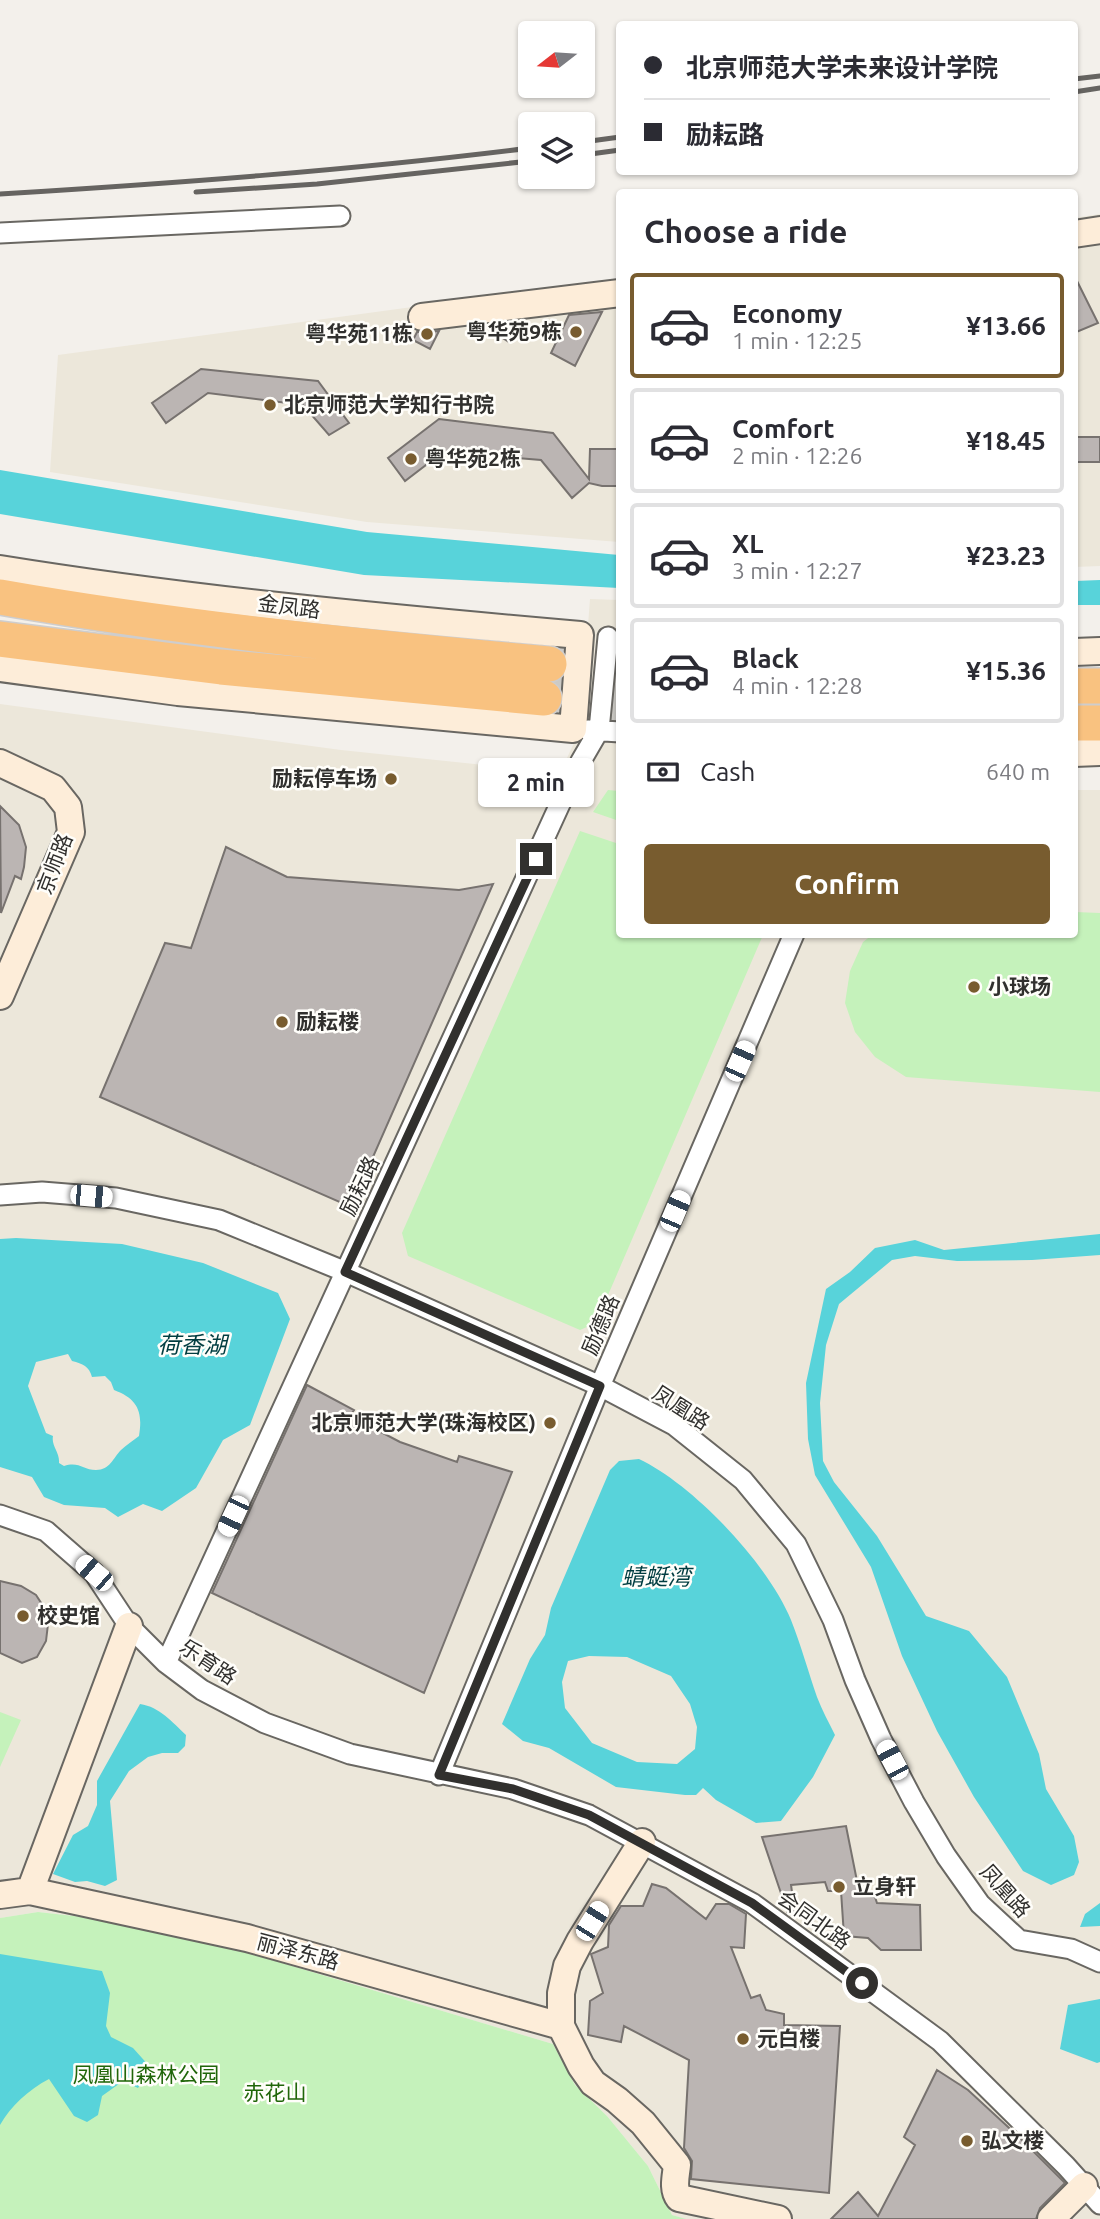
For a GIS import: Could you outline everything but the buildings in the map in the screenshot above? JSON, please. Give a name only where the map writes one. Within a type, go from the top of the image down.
[{"type":"highway","name":"金凤路","points":[[0,597],[99,615],[390,650],[547,681],[220,667],[0,639]]},
{"type":"highway","points":[[1078,686],[1100,686]]},
{"type":"highway","points":[[1078,723],[1100,723]]},
{"type":"street","points":[[0,233],[340,216]]},
{"type":"street","points":[[1078,233],[1100,230]]},
{"type":"street","points":[[422,317],[616,293]]},
{"type":"street","name":"金凤路","points":[[0,569],[100,585],[294,608],[580,635]]},
{"type":"street","points":[[580,635],[614,637],[586,730],[580,635]]},
{"type":"street","points":[[1078,652],[1100,651]]},
{"type":"street","points":[[0,668],[177,692],[616,732]]},
{"type":"street","name":"励耘路","points":[[166,1663],[560,804],[586,730]]},
{"type":"street","points":[[1078,753],[1100,752]]},
{"type":"street","name":"京师路","points":[[0,763],[53,788],[68,807],[71,832],[0,996]]},
{"type":"street","name":"励德路","points":[[439,1775],[600,1386],[792,938]]},
{"type":"street","name":"凤凰路","points":[[0,1195],[42,1192],[116,1198],[219,1220],[345,1272],[600,1386],[674,1425],[743,1480],[796,1544],[833,1620],[881,1739],[946,1856],[980,1904],[1019,1940],[1070,1949],[1100,1962]]},
{"type":"street","name":"乐育路","points":[[0,1515],[46,1531],[94,1573],[129,1626],[166,1663],[202,1689],[265,1723],[350,1754],[439,1775]]},
{"type":"street","points":[[30,1891],[129,1626]]},
{"type":"street","name":"会同北路","points":[[439,1775],[513,1789],[589,1815],[752,1903],[940,2042],[1066,2165],[1092,2195]]},
{"type":"street","points":[[642,1842],[567,1966],[561,1993],[561,2026],[581,2066],[593,2083],[643,2123],[677,2165],[675,2193],[679,2198],[778,2219]]},
{"type":"street","name":"丽泽东路","points":[[0,1895],[30,1891],[247,1938],[561,2026]]},
{"type":"street","points":[[1051,2219],[1092,2195]]},
{"type":"shaded area","points":[[1100,214],[1100,566],[1078,567],[1078,217]]},
{"type":"shaded area","points":[[616,279],[616,542],[367,522],[50,472],[58,355]]},
{"type":"shaded area","name":"北京师范大学(珠海校区)","points":[[590,599],[616,600],[616,938],[1078,938],[1078,790],[1100,790],[1100,2219],[685,2219],[672,2215],[648,2166],[607,2116],[575,2085],[553,2044],[252,1954],[101,1919],[38,1912],[0,1918],[0,704],[341,750],[560,773],[580,730]]},
{"type":"green space","points":[[608,790],[616,791],[616,820],[593,812]]},
{"type":"green space","points":[[580,831],[616,843],[616,938],[762,938],[596,1323],[580,1330],[408,1256],[402,1233]]},
{"type":"green space","name":"小球场","points":[[1078,912],[1100,913],[1100,1092],[906,1077],[875,1057],[855,1032],[845,1003],[850,971],[863,942],[868,938],[1078,938]]},
{"type":"green space","points":[[0,1712],[21,1720],[0,1767]]},
{"type":"green space","name":"凤凰山森林公园","points":[[38,1912],[157,1928],[553,2044],[575,2085],[607,2116],[648,2166],[672,2215],[686,2219],[0,2219],[0,1918]]},
{"type":"water","points":[[0,470],[367,532],[616,555],[616,588],[364,575],[0,514]]},
{"type":"water","points":[[1100,580],[1100,605],[1078,605],[1078,581]]},
{"type":"water","points":[[1100,1234],[1100,1255],[1032,1260],[957,1261],[915,1256],[892,1260],[839,1304],[826,1345],[820,1403],[823,1461],[834,1482],[877,1536],[926,1616],[969,1631],[1007,1677],[1039,1754],[1046,1789],[1074,1836],[1079,1862],[1074,1875],[1051,1885],[1023,1871],[974,1797],[937,1731],[902,1656],[871,1567],[815,1475],[808,1439],[806,1383],[826,1289],[850,1272],[875,1248],[915,1240],[944,1250]]},
{"type":"water","name":"荷香湖","points":[[0,1239],[122,1244],[203,1263],[278,1293],[290,1319],[250,1425],[223,1440],[196,1488],[162,1511],[143,1504],[118,1517],[105,1508],[64,1505],[44,1497],[32,1477],[0,1467]],"holes":[[[68,1354],[72,1361],[85,1366],[92,1377],[105,1376],[114,1390],[134,1402],[139,1413],[139,1436],[121,1450],[108,1466],[101,1469],[92,1470],[59,1463],[53,1436],[46,1433],[28,1386],[36,1362]]]},
{"type":"water","name":"蜻蜓湾","points":[[639,1459],[683,1487],[705,1507],[747,1551],[780,1598],[791,1620],[817,1697],[835,1735],[813,1777],[781,1821],[756,1823],[716,1800],[703,1788],[696,1795],[685,1795],[616,1787],[549,1748],[523,1741],[502,1724],[530,1659],[545,1635],[551,1608],[610,1470],[619,1461]],"holes":[[[589,1656],[627,1657],[671,1676],[690,1704],[697,1727],[695,1749],[677,1764],[637,1762],[592,1743],[565,1708],[562,1682],[568,1661]]]},
{"type":"water","points":[[140,1704],[154,1708],[171,1720],[186,1735],[185,1746],[178,1753],[162,1753],[148,1757],[129,1771],[110,1801],[117,1880],[105,1886],[87,1881],[75,1882],[53,1874],[73,1835],[88,1826],[97,1805],[97,1781]]},
{"type":"water","points":[[1100,1903],[1100,1926],[1080,1927],[1085,1914]]},
{"type":"water","points":[[0,1954],[102,1971],[110,1993],[106,2026],[111,2037],[133,2048],[151,2068],[138,2088],[123,2081],[102,2096],[98,2115],[87,2122],[74,2116],[49,2079],[21,2099],[0,2125]]},
{"type":"water","points":[[1100,1999],[1100,2062],[1097,2063],[1060,2049],[1068,2005]]},
{"type":"tunnel","points":[[549,664],[616,670]]},
{"type":"tunnel","points":[[544,698],[616,704]]},
{"type":"railway","points":[[1078,79],[1100,76]]},
{"type":"railway","points":[[1078,91],[1100,88]]},
{"type":"railway","points":[[595,140],[616,138]]},
{"type":"railway","points":[[0,194],[265,175],[518,149]]},
{"type":"railway","points":[[595,153],[616,151]]},
{"type":"railway","points":[[196,192],[317,184],[518,162]]},
{"type":"place","name":"粤华苑9栋","points":[[576,332]]},
{"type":"place","name":"粤华苑11栋","points":[[427,334]]},
{"type":"place","name":"北京师范大学知行书院","points":[[270,405]]},
{"type":"place","name":"粤华苑2栋","points":[[411,459]]},
{"type":"place","name":"励耘停车场","points":[[391,779]]},
{"type":"place","name":"小球场","points":[[974,987]]},
{"type":"place","name":"励耘楼","points":[[282,1022]]},
{"type":"place","name":"北京师范大学(珠海校区)","points":[[550,1423]]},
{"type":"place","name":"校史馆","points":[[23,1616]]},
{"type":"place","name":"立身轩","points":[[839,1887]]},
{"type":"place","name":"元白楼","points":[[743,2039]]},
{"type":"place","name":"弘文楼","points":[[967,2141]]},
{"type":"route","points":[[536,859],[345,1272],[600,1386],[439,1775],[513,1789],[589,1815],[752,1903],[862,1983]]},
{"type":"park label","name":"赤花山","points":[[275,2093]]}]
